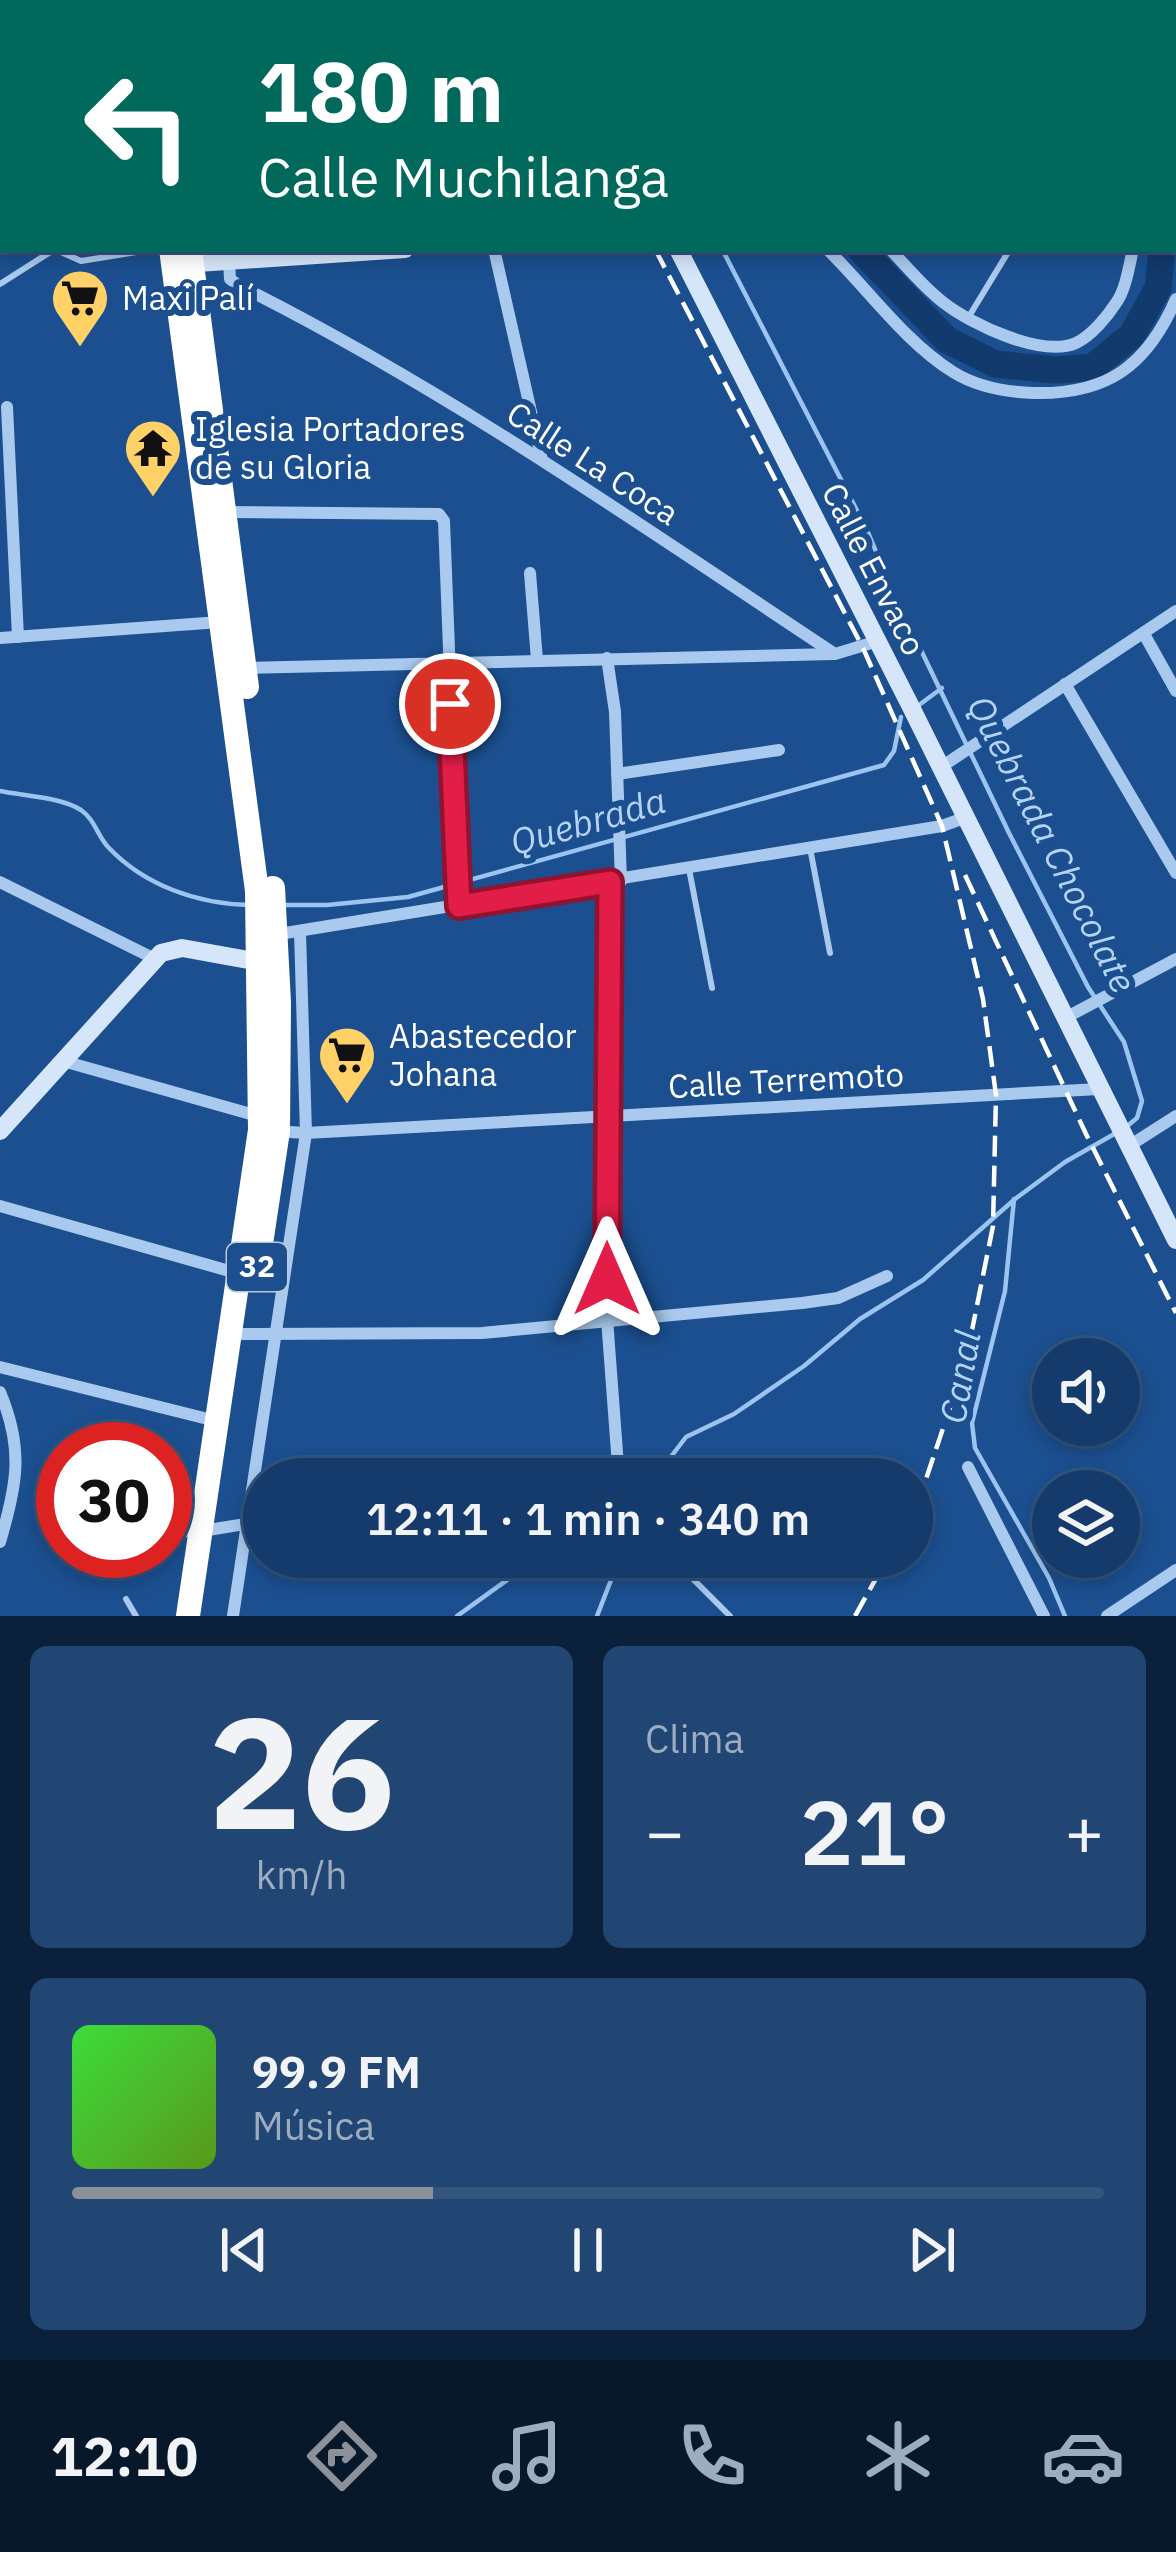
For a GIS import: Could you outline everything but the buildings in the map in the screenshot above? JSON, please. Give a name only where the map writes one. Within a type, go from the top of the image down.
[{"type":"highway","name":"32","points":[[176,255],[217,513],[272,934],[266,1126],[209,1529],[188,1616]]},
{"type":"highway","name":"32","points":[[217,513],[220,622],[237,669]]},
{"type":"highway","name":"32","points":[[205,1616],[218,1422],[239,1334],[240,1274],[266,1126]]},
{"type":"street","points":[[176,255],[229,260],[357,252]]},
{"type":"street","points":[[495,252],[542,460]]},
{"type":"street","name":"Calle Envaco","points":[[680,252],[964,818],[1071,1015],[1099,1089],[1176,1240]]},
{"type":"street","points":[[830,252],[914,340],[954,373],[992,389],[1065,393],[1105,384],[1142,356],[1162,332],[1176,299]]},
{"type":"street","points":[[893,252],[943,302],[968,318],[1043,346],[1074,344],[1094,330],[1119,299],[1132,252]]},
{"type":"street","name":"Calle La Coca","points":[[229,260],[230,279],[238,285],[323,328],[542,460],[835,654]]},
{"type":"street","points":[[7,407],[6,529],[18,637]]},
{"type":"street","points":[[217,513],[439,514],[445,532],[459,901]]},
{"type":"street","points":[[530,573],[537,660]]},
{"type":"street","points":[[941,767],[1176,611]]},
{"type":"street","points":[[0,638],[220,622]]},
{"type":"street","points":[[1144,634],[1176,691]]},
{"type":"street","points":[[237,669],[835,654],[878,641]]},
{"type":"street","points":[[607,658],[615,712],[619,859],[607,1118],[607,1319],[618,1458]]},
{"type":"street","points":[[1065,684],[1176,872]]},
{"type":"street","points":[[616,774],[778,750]]},
{"type":"street","points":[[0,1131],[153,958],[178,948],[459,901],[616,881],[942,826],[964,818]]},
{"type":"street","points":[[0,881],[153,958]]},
{"type":"street","points":[[254,1458],[306,1133],[272,934]]},
{"type":"street","points":[[1071,1015],[1176,959]]},
{"type":"street","name":"Calle Terremoto","points":[[63,1061],[266,1126],[306,1133],[1099,1089]]},
{"type":"street","points":[[1124,1135],[1176,1116]]},
{"type":"street","points":[[0,1206],[240,1274]]},
{"type":"street","points":[[239,1334],[482,1334],[820,1301],[887,1276]]},
{"type":"street","points":[[0,1366],[218,1422]]},
{"type":"street","points":[[0,1392],[19,1462],[0,1543]]},
{"type":"street","points":[[968,1466],[1044,1616]]},
{"type":"street","points":[[209,1529],[243,1523]]},
{"type":"street","points":[[233,1616],[243,1531]]},
{"type":"street","points":[[1107,1616],[1176,1570]]},
{"type":"lane","points":[[0,284],[50,252]]},
{"type":"lane","points":[[62,252],[81,261],[176,255]]},
{"type":"lane","points":[[968,318],[1008,252]]},
{"type":"lane","points":[[810,848],[830,952]]},
{"type":"lane","points":[[689,868],[712,988]]},
{"type":"lane","points":[[192,1533],[209,1529]]},
{"type":"lane","points":[[692,1578],[730,1616]]},
{"type":"lane","points":[[126,1599],[136,1616]]},
{"type":"waterway","name":"Quebrada Chocolate","points":[[724,252],[867,530],[1009,833],[1088,987],[1124,1042],[1142,1101],[1137,1118],[1126,1127]]},
{"type":"waterway","points":[[863,252],[947,340],[995,364],[1056,370],[1093,367],[1132,335],[1158,288],[1162,252]]},
{"type":"waterway","name":"Quebrada","points":[[919,705],[942,688]]},
{"type":"waterway","name":"Quebrada","points":[[285,905],[408,897],[884,765],[894,751],[901,717]]},
{"type":"waterway","name":"Quebrada","points":[[0,791],[81,810],[108,847],[155,882],[211,901],[250,905]]},
{"type":"waterway","name":"Quebrada Chocolate","points":[[670,1458],[686,1437],[734,1414],[804,1366],[860,1319],[923,1280],[1015,1199],[1065,1162],[1116,1133]]},
{"type":"waterway","name":"Canal","points":[[1014,1199],[1005,1291],[972,1423],[975,1448],[1049,1578],[1065,1616]]},
{"type":"waterway","points":[[457,1616],[510,1578]]},
{"type":"waterway","name":"Quebrada Chocolate","points":[[597,1616],[612,1578]]},
{"type":"railway","points":[[657,252],[863,648],[942,826],[983,999],[996,1095],[993,1226],[966,1360],[933,1458]]},
{"type":"railway","points":[[965,875],[1176,1313]]},
{"type":"railway","points":[[855,1616],[876,1578]]},
{"type":"place","name":"Maxi Palí","points":[[80,349]]},
{"type":"place","name":"Iglesia Portadores de su Gloria","points":[[153,499]]},
{"type":"place","name":"Abastecedor Johana","points":[[347,1106]]},
{"type":"route","points":[[450,704],[459,906],[610,882],[607,1279]]}]
